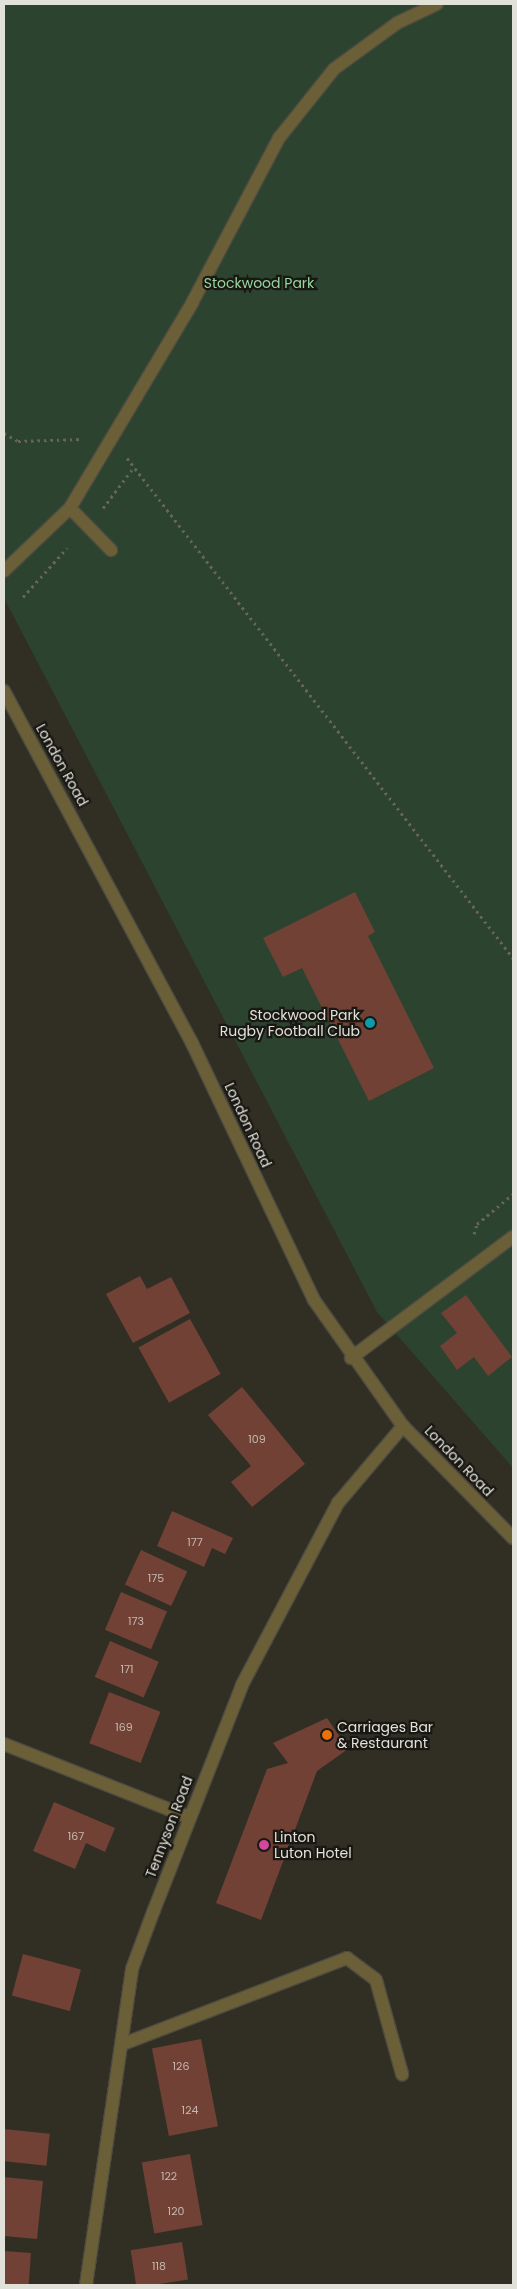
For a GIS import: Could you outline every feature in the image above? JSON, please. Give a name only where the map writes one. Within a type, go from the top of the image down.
[{"type":"street","points":[[4,571],[70,508],[192,303],[279,138],[334,69],[397,23],[438,4]]},
{"type":"street","points":[[70,508],[111,550]]},
{"type":"street","name":"London Road","points":[[4,691],[192,1043],[314,1300],[352,1358],[403,1426],[513,1538]]},
{"type":"street","points":[[352,1358],[513,1237]]},
{"type":"street","name":"Tennyson Road","points":[[86,2285],[132,1969],[188,1817],[242,1685],[338,1503],[403,1426]]},
{"type":"street","points":[[4,1744],[188,1817]]},
{"type":"street","points":[[122,2044],[347,1958],[376,1980],[402,2074]]},
{"type":"path","points":[[4,433],[18,441],[112,438],[513,958]]},
{"type":"green space","name":"Stockwood Park","points":[[4,4],[513,4],[513,1468],[377,1312],[4,598]]},
{"type":"building","name":"Stockwood Park Rugby Football Club","points":[[355,892],[375,932],[368,936],[434,1068],[369,1101],[302,968],[283,977],[263,938]]},
{"type":"building","points":[[140,1276],[147,1289],[171,1277],[190,1313],[133,1343],[106,1294]]},
{"type":"building","points":[[466,1295],[512,1357],[488,1376],[474,1357],[457,1370],[440,1346],[457,1333],[441,1313]]},
{"type":"building","points":[[190,1319],[221,1374],[169,1403],[138,1348]]},
{"type":"building","points":[[242,1387],[305,1464],[252,1507],[231,1482],[251,1466],[208,1415]]},
{"type":"building","points":[[172,1511],[233,1538],[225,1554],[212,1548],[204,1567],[157,1546]]},
{"type":"building","points":[[141,1550],[187,1572],[171,1606],[125,1584]]},
{"type":"building","points":[[121,1592],[167,1612],[151,1649],[105,1630]]},
{"type":"building","points":[[110,1641],[159,1662],[144,1698],[95,1677]]},
{"type":"building","points":[[109,1692],[160,1712],[141,1763],[89,1743]]},
{"type":"building","name":"Linton Luton Hotel","points":[[327,1718],[348,1749],[317,1771],[261,1920],[216,1903],[267,1769],[288,1763],[273,1743]]},
{"type":"building","points":[[54,1802],[115,1828],[105,1852],[86,1843],[75,1869],[33,1851]]},
{"type":"building","points":[[23,1954],[81,1970],[70,2011],[12,1996]]},
{"type":"building","points":[[201,2039],[218,2126],[169,2136],[152,2049]]},
{"type":"building","points":[[4,2129],[50,2134],[46,2166],[4,2161]]},
{"type":"building","points":[[190,2154],[203,2225],[154,2233],[142,2163]]},
{"type":"building","points":[[4,2177],[43,2181],[37,2239],[4,2236]]},
{"type":"building","points":[[182,2242],[188,2280],[153,2285],[136,2285],[131,2250]]},
{"type":"building","points":[[4,2251],[31,2253],[29,2285],[4,2285]]},
{"type":"place","name":"Stockwood Park Rugby Football Club","points":[[370,1023]]},
{"type":"place","name":"Carriages Bar & Restaurant","points":[[327,1735]]},
{"type":"place","name":"Linton Luton Hotel","points":[[264,1845]]}]
